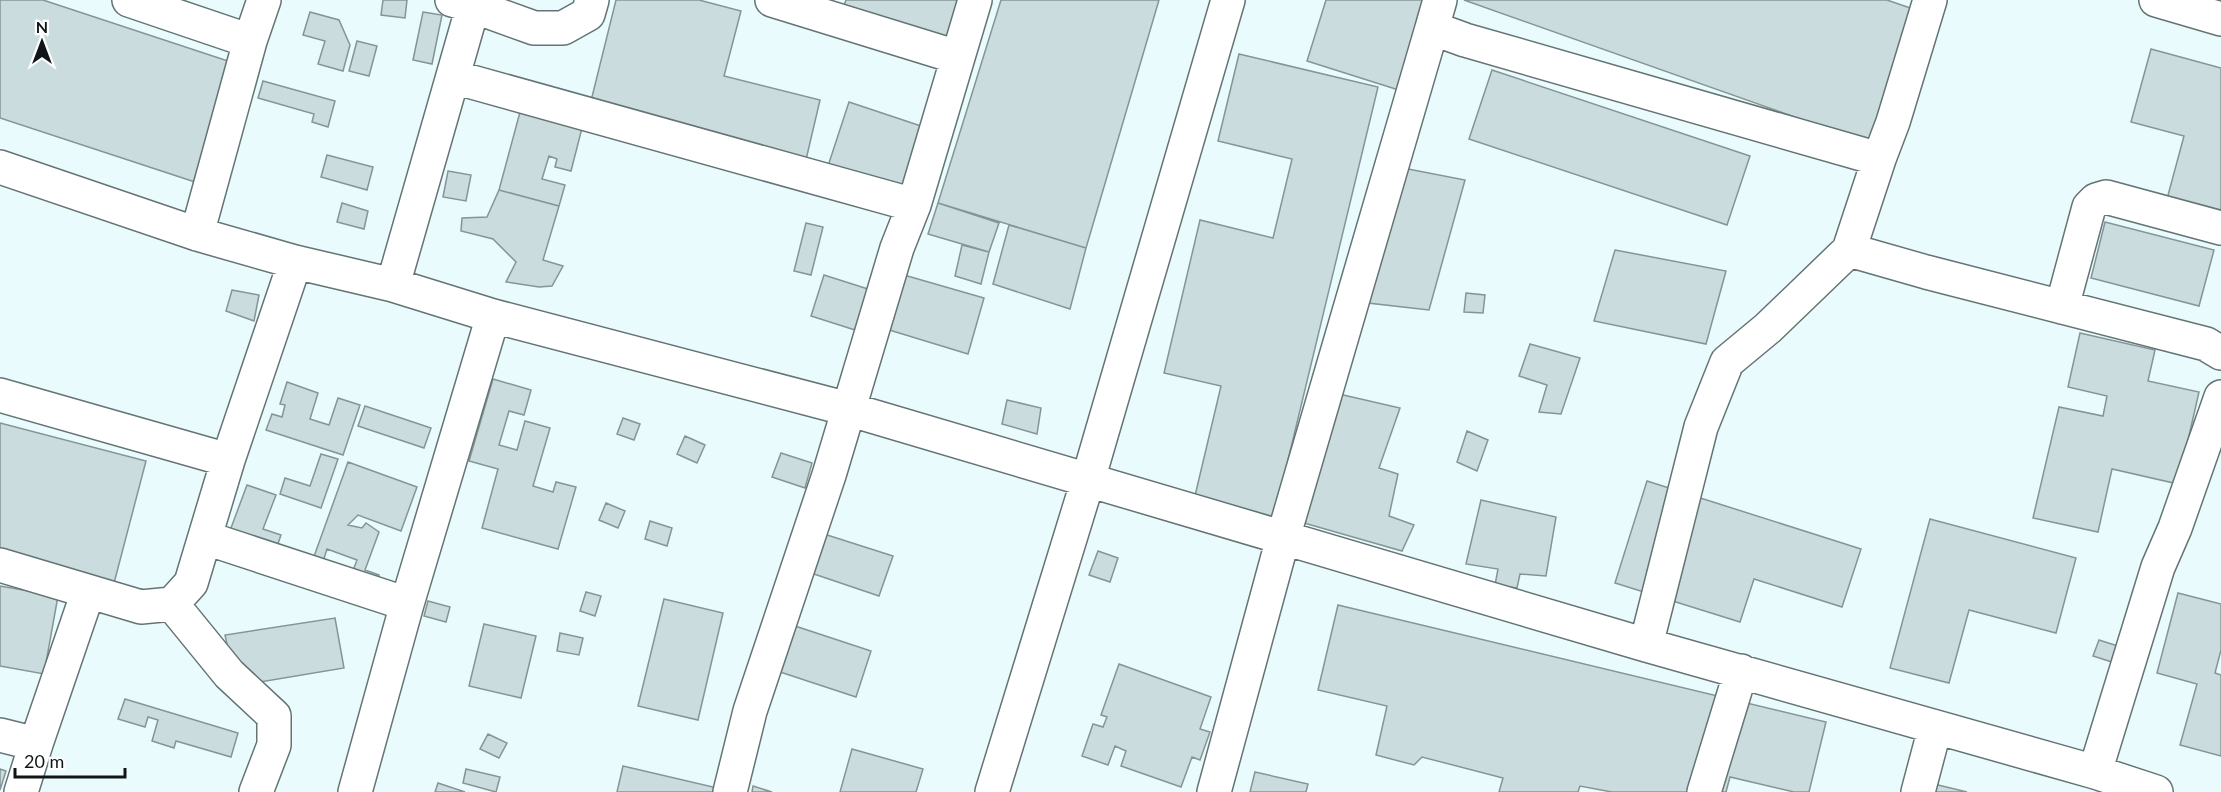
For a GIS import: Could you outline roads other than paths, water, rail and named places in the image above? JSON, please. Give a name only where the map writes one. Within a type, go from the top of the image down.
[{"type":"street","points":[[129,0],[250,41]]},
{"type":"street","points":[[197,234],[250,41],[264,0]]},
{"type":"street","points":[[393,285],[454,77],[463,3],[534,28],[563,28],[588,14],[592,0]]},
{"type":"street","points":[[730,792],[750,711],[848,409],[897,248],[914,205],[975,0]]},
{"type":"street","points":[[992,792],[1088,480],[1228,0]]},
{"type":"street","points":[[1646,645],[1701,427],[1727,362],[1768,328],[1849,250],[1893,122],[1930,0]]},
{"type":"street","points":[[2156,0],[2221,19]]},
{"type":"street","points":[[792,3],[957,57]]},
{"type":"street","points":[[1214,792],[1283,538],[1436,14],[1465,40],[1879,159]]},
{"type":"street","points":[[454,77],[914,205]]},
{"type":"street","points":[[0,167],[197,234],[295,262],[393,285],[492,316],[848,409],[1646,645],[2095,772],[2156,792]]},
{"type":"street","points":[[2061,307],[2089,207],[2096,200],[2106,197],[2221,228]]},
{"type":"street","points":[[1849,250],[2206,344],[2221,353]]},
{"type":"street","points":[[0,565],[141,607],[172,604],[191,583],[228,460],[295,262]]},
{"type":"street","points":[[355,792],[492,316]]},
{"type":"street","points":[[0,395],[228,460]]},
{"type":"street","points":[[2095,772],[2157,567],[2175,528],[2221,396]]},
{"type":"street","points":[[206,538],[408,604]]},
{"type":"street","points":[[21,792],[88,592]]},
{"type":"street","points":[[172,604],[229,674],[274,716],[274,745],[256,792]]},
{"type":"street","points":[[1704,792],[1741,671]]},
{"type":"street","points":[[1918,792],[1935,728]]},
{"type":"street","points":[[0,735],[36,744]]}]
